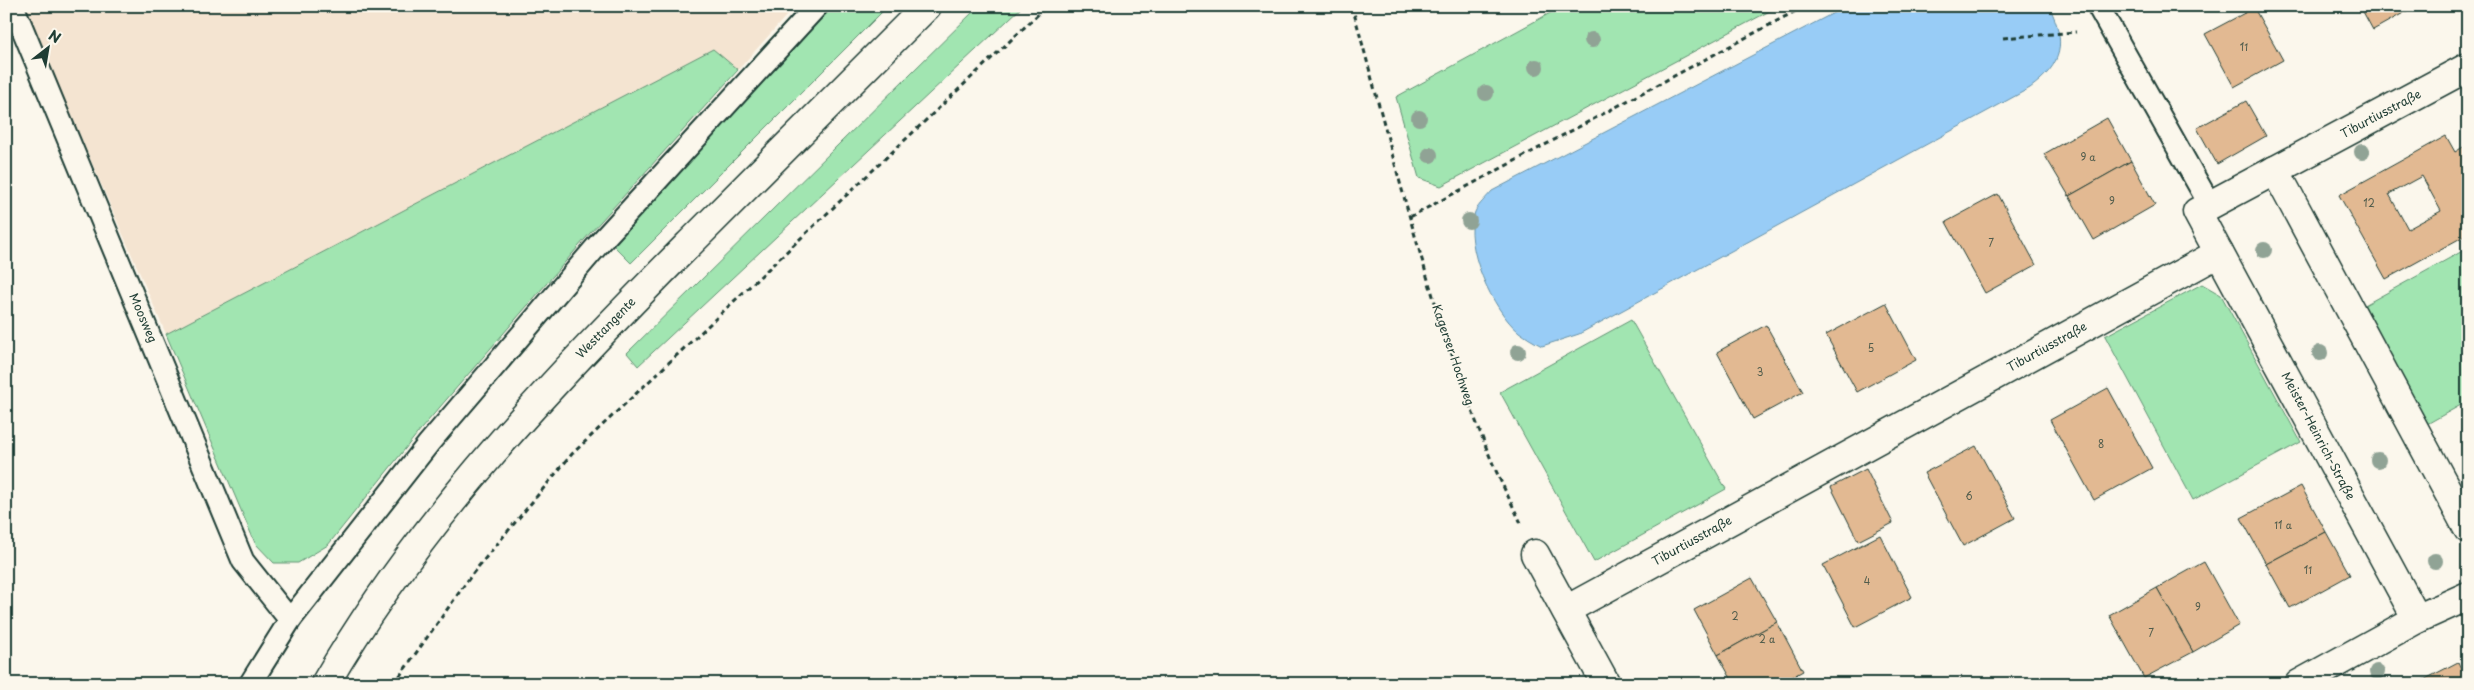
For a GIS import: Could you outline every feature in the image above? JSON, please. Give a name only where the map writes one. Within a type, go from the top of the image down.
[{"type":"street","name":"Westtangente","points":[[325,684],[345,648],[397,571],[469,478],[587,347],[927,6]]},
{"type":"street","name":"Tiburtiusstraße","points":[[2210,205],[2468,67]]},
{"type":"street","points":[[2275,170],[2468,529]]},
{"type":"street","points":[[2210,205],[2197,212],[2219,253]]},
{"type":"street","name":"Tiburtiusstraße","points":[[1566,610],[2219,253]]},
{"type":"street","name":"Meister-Heinrich-Straße","points":[[2219,253],[2417,619]]},
{"type":"street","points":[[1535,554],[1606,684]]},
{"type":"street","points":[[2299,684],[2417,619],[2468,596]]},
{"type":"lane","name":"Moosweg","points":[[13,6],[243,560],[290,620]]},
{"type":"lane","points":[[250,684],[290,620],[429,443],[597,246],[817,6]]},
{"type":"lane","points":[[2098,6],[2210,205]]},
{"type":"path","points":[[394,684],[473,573],[572,454],[1048,6]]},
{"type":"path","name":"Kagerser Hochweg","points":[[1352,6],[1444,332],[1486,448],[1535,554]]},
{"type":"path","points":[[1410,217],[1805,6]]},
{"type":"path","points":[[2003,38],[2059,35],[2082,30]]},
{"type":"shaded area","points":[[24,6],[795,6],[738,70],[713,50],[166,334]]},
{"type":"green space","points":[[826,6],[888,6],[631,263],[611,243]]},
{"type":"green space","points":[[979,6],[1023,6],[638,366],[627,353]]},
{"type":"green space","points":[[1563,6],[1779,6],[1441,186],[1419,178],[1396,97]]},
{"type":"green space","points":[[713,49],[738,70],[591,232],[421,429],[328,545],[298,563],[274,563],[255,543],[166,334]]},
{"type":"green space","points":[[2468,248],[2468,401],[2427,424],[2361,307]]},
{"type":"green space","points":[[2202,284],[2221,295],[2301,442],[2193,500],[2105,336]]},
{"type":"green space","points":[[1631,320],[1726,489],[1594,562],[1500,392]]},
{"type":"water","points":[[1847,6],[2049,6],[2058,31],[2059,52],[2049,70],[2030,88],[1579,334],[1542,346],[1519,332],[1509,322],[1490,294],[1476,259],[1473,242],[1472,226],[1475,212],[1492,191]]},
{"type":"building","points":[[2360,6],[2416,6],[2373,30]]},
{"type":"building","points":[[2254,8],[2283,60],[2234,87],[2205,34]]},
{"type":"building","points":[[2246,101],[2266,136],[2217,164],[2197,128]]},
{"type":"building","points":[[2107,118],[2131,161],[2069,196],[2044,154]]},
{"type":"building","points":[[2446,136],[2455,152],[2468,144],[2468,234],[2386,279],[2339,195]],"holes":[[[2422,176],[2441,211],[2408,229],[2389,194]]]},
{"type":"building","points":[[2131,161],[2155,205],[2094,240],[2069,196]]},
{"type":"building","points":[[1998,194],[2036,265],[1985,293],[1946,222]]},
{"type":"building","points":[[1886,303],[1916,360],[1857,392],[1826,335]]},
{"type":"building","points":[[1766,325],[1803,392],[1753,419],[1717,352]]},
{"type":"building","points":[[2108,388],[2152,468],[2094,500],[2050,420]]},
{"type":"building","points":[[1976,446],[2015,518],[1963,546],[1924,473]]},
{"type":"building","points":[[1866,469],[1893,523],[1858,541],[1831,487]]},
{"type":"building","points":[[2301,486],[2326,532],[2266,564],[2241,518]]},
{"type":"building","points":[[2326,532],[2350,575],[2290,608],[2266,564]]},
{"type":"building","points":[[1880,535],[1912,597],[1855,627],[1823,565]]},
{"type":"building","points":[[2204,562],[2239,625],[2193,652],[2157,588]]},
{"type":"building","points":[[1752,578],[1777,622],[1718,655],[1694,610]]},
{"type":"building","points":[[2157,588],[2193,652],[2144,678],[2109,615]]},
{"type":"building","points":[[1777,622],[1803,671],[1779,684],[1734,684],[1718,655]]},
{"type":"building","points":[[2458,662],[2468,684],[2416,684]]},
{"type":"building","points":[[1961,679],[1963,684],[1952,684]]}]
